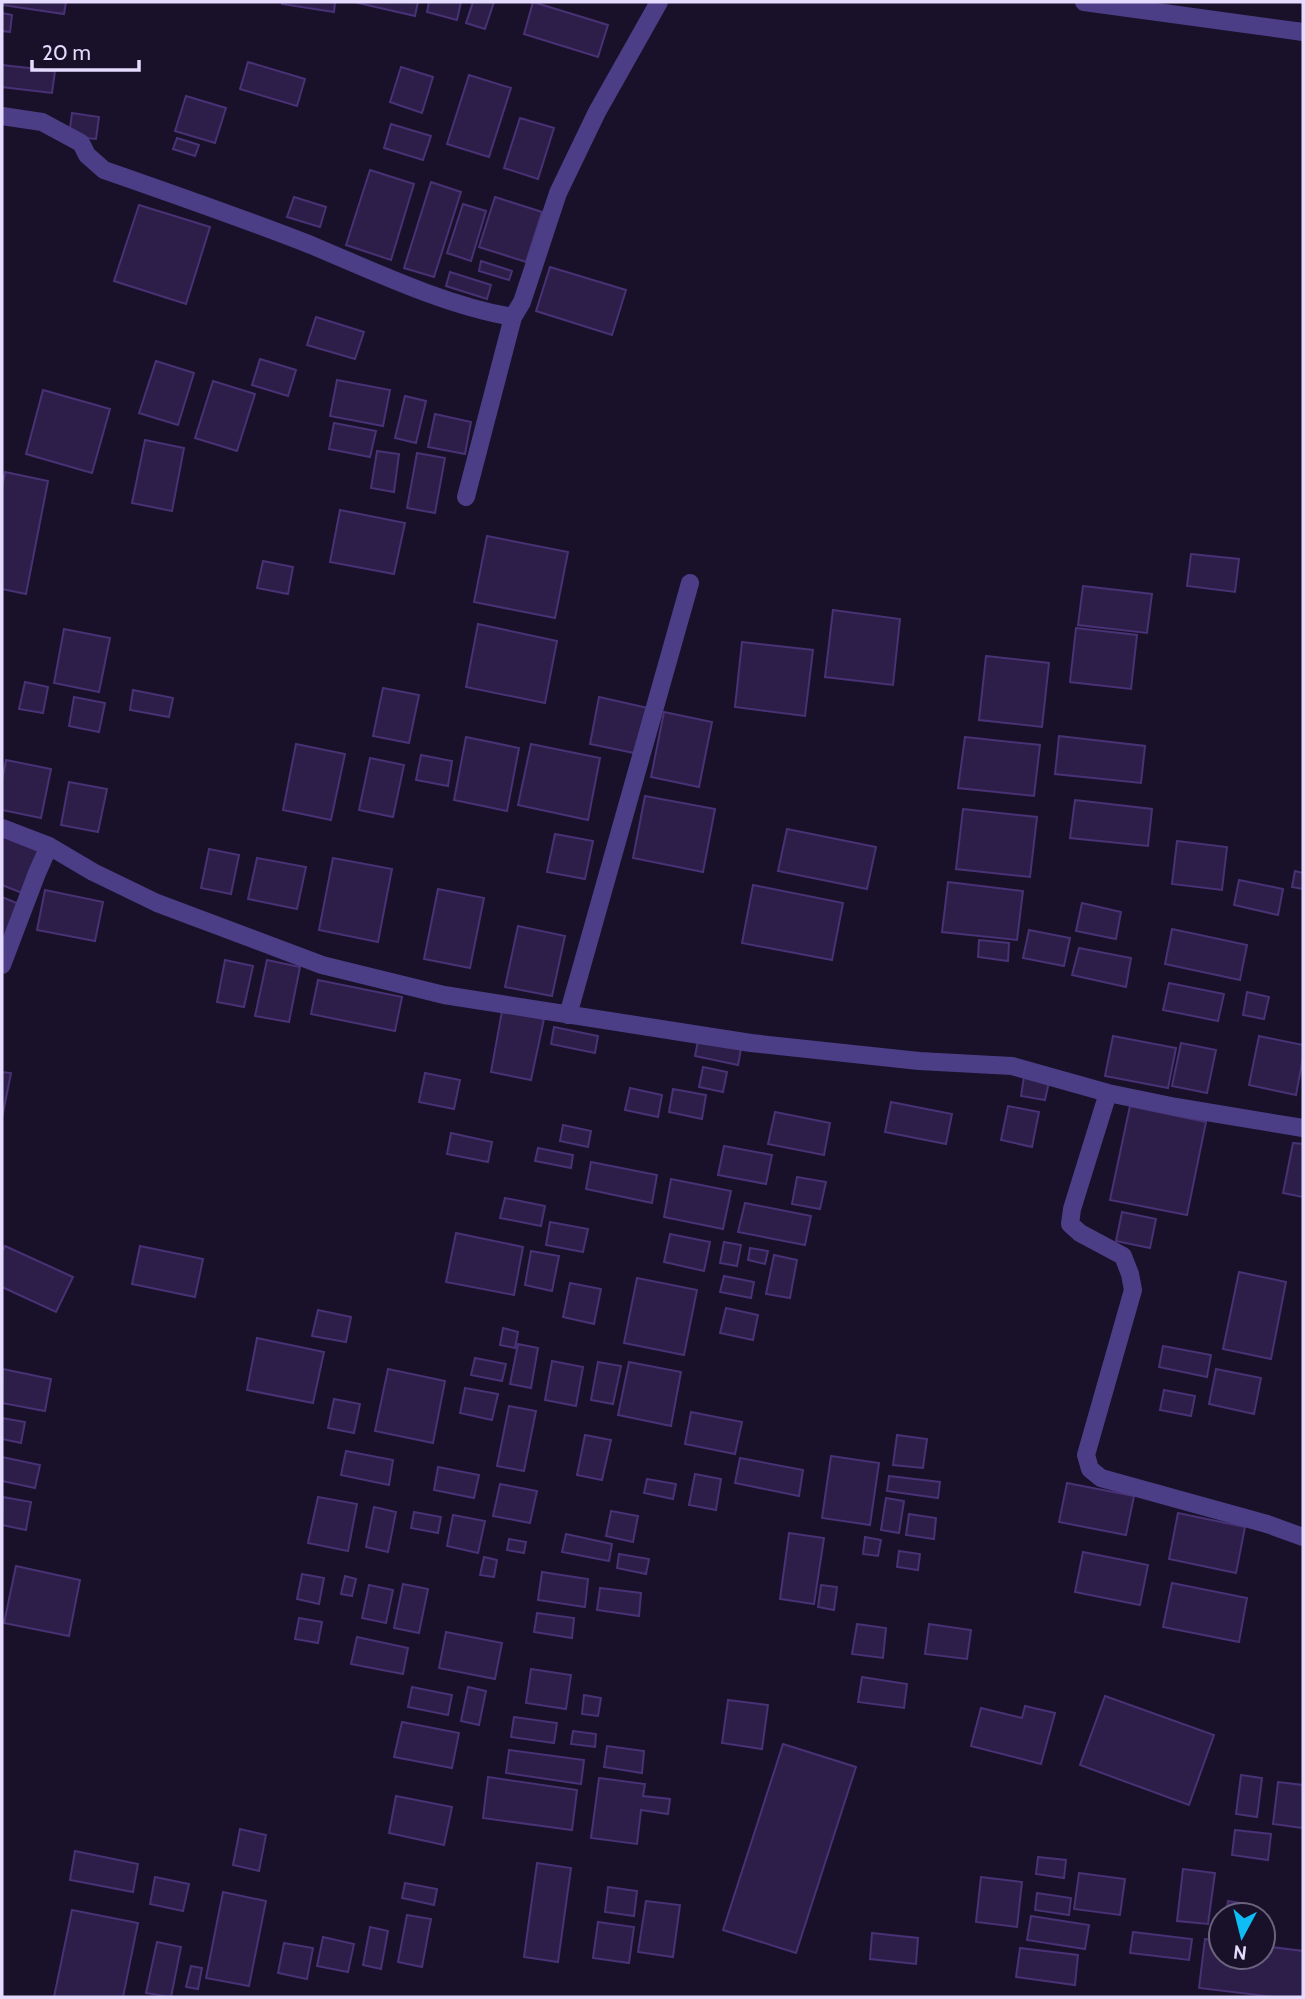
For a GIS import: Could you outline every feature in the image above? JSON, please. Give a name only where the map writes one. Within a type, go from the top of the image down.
[{"type":"street","points":[[466,497],[513,317],[522,302],[558,193],[597,112],[659,2]]},
{"type":"street","points":[[1084,2],[1303,32]]},
{"type":"street","points":[[2,116],[42,122],[81,143],[88,155],[104,170],[248,220],[422,291],[494,314],[513,317]]},
{"type":"street","points":[[568,1015],[690,583]]},
{"type":"street","points":[[2,828],[50,846],[93,873],[157,903],[322,965],[444,995],[751,1043],[919,1061],[1012,1066],[1108,1093],[1303,1128]]},
{"type":"street","points":[[2,965],[50,846]]},
{"type":"street","points":[[1108,1093],[1072,1209],[1070,1224],[1080,1233],[1123,1256],[1133,1290],[1086,1455],[1090,1469],[1101,1478],[1267,1524],[1303,1537]]},
{"type":"building","points":[[2,2],[66,2],[64,14],[2,5]]},
{"type":"building","points":[[282,2],[335,2],[334,12]]},
{"type":"building","points":[[354,2],[418,2],[415,16]]},
{"type":"building","points":[[429,2],[461,2],[457,20],[427,12]]},
{"type":"building","points":[[473,2],[494,2],[485,29],[466,23]]},
{"type":"building","points":[[533,2],[608,25],[598,57],[524,34]]},
{"type":"building","points":[[2,13],[12,15],[10,32],[2,31]]},
{"type":"building","points":[[248,62],[305,79],[297,106],[240,89]]},
{"type":"building","points":[[2,65],[55,71],[52,93],[2,87]]},
{"type":"building","points":[[401,67],[433,77],[422,113],[390,102]]},
{"type":"building","points":[[469,75],[511,88],[489,157],[447,144]]},
{"type":"building","points":[[186,96],[226,108],[215,143],[175,131]]},
{"type":"building","points":[[72,113],[99,117],[96,139],[69,136]]},
{"type":"building","points":[[520,118],[554,128],[538,179],[504,168]]},
{"type":"building","points":[[391,124],[431,136],[423,160],[384,148]]},
{"type":"building","points":[[177,138],[199,145],[195,156],[173,149]]},
{"type":"building","points":[[370,170],[414,184],[391,260],[346,245]]},
{"type":"building","points":[[431,182],[461,192],[434,277],[404,268]]},
{"type":"building","points":[[294,197],[326,207],[320,227],[287,217]]},
{"type":"building","points":[[495,197],[542,212],[526,262],[479,247]]},
{"type":"building","points":[[463,204],[486,211],[471,261],[447,253]]},
{"type":"building","points":[[139,205],[210,227],[186,304],[114,281]]},
{"type":"building","points":[[481,261],[512,271],[509,280],[479,271]]},
{"type":"building","points":[[550,267],[626,290],[612,335],[536,311]]},
{"type":"building","points":[[450,272],[491,285],[487,299],[446,286]]},
{"type":"building","points":[[316,317],[364,332],[355,359],[307,345]]},
{"type":"building","points":[[260,359],[296,370],[288,396],[252,385]]},
{"type":"building","points":[[156,361],[194,373],[178,425],[139,413]]},
{"type":"building","points":[[337,380],[390,390],[383,426],[330,416]]},
{"type":"building","points":[[213,381],[255,394],[237,451],[195,438]]},
{"type":"building","points":[[43,390],[110,409],[92,473],[26,454]]},
{"type":"building","points":[[405,396],[426,401],[416,443],[395,438]]},
{"type":"building","points":[[435,414],[471,422],[465,454],[428,447]]},
{"type":"building","points":[[334,423],[376,431],[370,457],[329,449]]},
{"type":"building","points":[[145,440],[184,448],[172,511],[132,503]]},
{"type":"building","points":[[377,451],[399,454],[394,492],[371,488]]},
{"type":"building","points":[[417,453],[445,458],[435,513],[407,508]]},
{"type":"building","points":[[5,472],[48,481],[26,594],[2,589],[2,489]]},
{"type":"building","points":[[340,510],[405,523],[394,574],[330,562]]},
{"type":"building","points":[[487,536],[568,552],[555,618],[474,602]]},
{"type":"building","points":[[1191,554],[1239,559],[1235,592],[1187,586]]},
{"type":"building","points":[[263,561],[293,567],[288,594],[257,588]]},
{"type":"building","points":[[1083,586],[1152,594],[1147,633],[1078,625]]},
{"type":"building","points":[[833,610],[900,619],[893,685],[825,677]]},
{"type":"building","points":[[478,624],[557,641],[545,703],[466,687]]},
{"type":"building","points":[[1076,628],[1137,635],[1131,689],[1070,682]]},
{"type":"building","points":[[64,629],[110,638],[99,692],[54,683]]},
{"type":"building","points":[[742,642],[813,650],[805,716],[735,707]]},
{"type":"building","points":[[986,656],[1049,663],[1042,727],[979,720]]},
{"type":"building","points":[[25,682],[48,687],[43,713],[19,709]]},
{"type":"building","points":[[383,688],[419,695],[409,743],[373,736]]},
{"type":"building","points":[[133,690],[173,698],[169,717],[130,710]]},
{"type":"building","points":[[74,697],[105,703],[99,732],[69,726]]},
{"type":"building","points":[[599,697],[648,708],[639,754],[590,744]]},
{"type":"building","points":[[664,712],[712,722],[699,787],[651,777]]},
{"type":"building","points":[[1059,736],[1145,746],[1141,783],[1055,774]]},
{"type":"building","points":[[466,737],[519,748],[507,811],[454,800]]},
{"type":"building","points":[[965,737],[1040,745],[1034,796],[958,788]]},
{"type":"building","points":[[296,744],[345,754],[331,820],[283,810]]},
{"type":"building","points":[[531,744],[600,758],[588,820],[518,805]]},
{"type":"building","points":[[421,755],[452,761],[448,786],[416,780]]},
{"type":"building","points":[[370,758],[404,765],[393,817],[359,810]]},
{"type":"building","points":[[6,760],[51,769],[41,818],[2,810],[2,781]]},
{"type":"building","points":[[69,782],[107,789],[98,832],[61,825]]},
{"type":"building","points":[[645,796],[715,809],[703,872],[633,858]]},
{"type":"building","points":[[1075,800],[1152,809],[1148,846],[1070,838]]},
{"type":"building","points":[[963,809],[1037,817],[1030,877],[956,869]]},
{"type":"building","points":[[787,829],[876,847],[867,889],[778,871]]},
{"type":"building","points":[[555,834],[593,841],[585,879],[547,872]]},
{"type":"building","points":[[2,836],[43,853],[27,895],[2,885]]},
{"type":"building","points":[[1177,841],[1227,847],[1222,890],[1172,884]]},
{"type":"building","points":[[209,849],[239,855],[231,894],[201,888]]},
{"type":"building","points":[[257,858],[306,867],[297,909],[248,899]]},
{"type":"building","points":[[333,858],[392,869],[378,942],[319,930]]},
{"type":"building","points":[[1295,871],[1303,873],[1303,889],[1292,887]]},
{"type":"building","points":[[1239,880],[1283,889],[1278,915],[1234,905]]},
{"type":"building","points":[[948,882],[1023,891],[1017,940],[942,932]]},
{"type":"building","points":[[753,885],[843,903],[832,960],[742,943]]},
{"type":"building","points":[[438,889],[484,898],[470,968],[424,959]]},
{"type":"building","points":[[45,890],[103,902],[95,941],[37,930]]},
{"type":"building","points":[[2,897],[19,904],[6,938],[2,936]]},
{"type":"building","points":[[1082,903],[1121,912],[1116,939],[1076,931]]},
{"type":"building","points":[[518,926],[565,936],[552,996],[505,987]]},
{"type":"building","points":[[1172,929],[1247,945],[1240,980],[1165,964]]},
{"type":"building","points":[[1029,930],[1070,938],[1064,966],[1023,958]]},
{"type":"building","points":[[979,940],[1009,943],[1008,961],[978,957]]},
{"type":"building","points":[[1079,948],[1131,958],[1126,987],[1072,975]]},
{"type":"building","points":[[225,960],[253,966],[244,1007],[217,1002]]},
{"type":"building","points":[[267,960],[300,967],[289,1022],[255,1016]]},
{"type":"building","points":[[318,980],[402,997],[395,1031],[311,1014]]},
{"type":"building","points":[[1169,983],[1224,994],[1218,1021],[1163,1010]]},
{"type":"building","points":[[1247,992],[1269,997],[1264,1019],[1243,1015]]},
{"type":"building","points":[[502,1011],[544,1019],[531,1080],[491,1072]]},
{"type":"building","points":[[554,1027],[598,1036],[595,1053],[551,1044]]},
{"type":"building","points":[[1113,1036],[1176,1048],[1168,1088],[1105,1076]]},
{"type":"building","points":[[1259,1036],[1303,1045],[1296,1095],[1249,1085]]},
{"type":"building","points":[[698,1041],[741,1049],[738,1065],[695,1056]]},
{"type":"building","points":[[1181,1043],[1216,1050],[1207,1093],[1172,1086]]},
{"type":"building","points":[[703,1067],[727,1072],[723,1092],[699,1087]]},
{"type":"building","points":[[2,1072],[11,1073],[2,1118]]},
{"type":"building","points":[[425,1073],[460,1080],[454,1109],[419,1102]]},
{"type":"building","points":[[1024,1076],[1049,1082],[1045,1100],[1021,1096]]},
{"type":"building","points":[[630,1088],[662,1095],[658,1117],[625,1110]]},
{"type":"building","points":[[673,1089],[706,1095],[702,1119],[669,1112]]},
{"type":"building","points":[[891,1102],[952,1114],[946,1144],[885,1132]]},
{"type":"building","points":[[1008,1106],[1039,1112],[1032,1147],[1001,1140]]},
{"type":"building","points":[[1130,1106],[1206,1122],[1187,1215],[1110,1200]]},
{"type":"building","points":[[775,1112],[830,1123],[824,1155],[768,1144]]},
{"type":"building","points":[[563,1125],[591,1131],[588,1147],[560,1141]]},
{"type":"building","points":[[451,1133],[492,1142],[488,1162],[447,1154]]},
{"type":"building","points":[[1293,1143],[1303,1144],[1303,1197],[1283,1193]]},
{"type":"building","points":[[724,1146],[772,1155],[766,1184],[718,1175]]},
{"type":"building","points":[[538,1148],[573,1155],[571,1168],[535,1161]]},
{"type":"building","points":[[591,1162],[657,1175],[652,1203],[586,1189]]},
{"type":"building","points":[[797,1177],[826,1182],[820,1209],[792,1204]]},
{"type":"building","points":[[671,1179],[731,1191],[723,1229],[664,1217]]},
{"type":"building","points":[[505,1198],[545,1206],[541,1226],[500,1218]]},
{"type":"building","points":[[745,1203],[811,1216],[805,1245],[738,1232]]},
{"type":"building","points":[[1122,1212],[1156,1219],[1150,1248],[1116,1241]]},
{"type":"building","points":[[550,1222],[588,1229],[583,1252],[546,1245]]},
{"type":"building","points":[[456,1233],[523,1247],[514,1295],[446,1282]]},
{"type":"building","points":[[670,1234],[710,1242],[704,1271],[664,1262]]},
{"type":"building","points":[[724,1242],[741,1245],[737,1266],[720,1263]]},
{"type":"building","points":[[5,1246],[73,1277],[56,1312],[2,1287],[2,1252]]},
{"type":"building","points":[[140,1246],[203,1259],[195,1297],[132,1284]]},
{"type":"building","points":[[750,1248],[768,1251],[765,1264],[748,1260]]},
{"type":"building","points":[[531,1251],[559,1256],[552,1291],[525,1285]]},
{"type":"building","points":[[774,1255],[797,1260],[790,1298],[766,1294]]},
{"type":"building","points":[[1239,1272],[1286,1282],[1271,1359],[1223,1349]]},
{"type":"building","points":[[724,1276],[754,1282],[751,1298],[720,1292]]},
{"type":"building","points":[[637,1278],[697,1290],[684,1355],[624,1343]]},
{"type":"building","points":[[570,1283],[601,1289],[594,1324],[563,1317]]},
{"type":"building","points":[[726,1308],[758,1315],[753,1340],[720,1333]]},
{"type":"building","points":[[318,1310],[351,1317],[346,1342],[312,1336]]},
{"type":"building","points":[[503,1328],[518,1332],[515,1348],[500,1345]]},
{"type":"building","points":[[257,1338],[324,1352],[313,1403],[247,1390]]},
{"type":"building","points":[[518,1344],[538,1348],[531,1388],[510,1384]]},
{"type":"building","points":[[1163,1346],[1211,1355],[1207,1377],[1159,1367]]},
{"type":"building","points":[[475,1358],[506,1364],[502,1381],[471,1375]]},
{"type":"building","points":[[552,1361],[583,1367],[576,1406],[545,1400]]},
{"type":"building","points":[[598,1362],[621,1366],[613,1404],[591,1400]]},
{"type":"building","points":[[629,1362],[681,1372],[671,1426],[618,1415]]},
{"type":"building","points":[[3,1369],[51,1379],[45,1411],[2,1403]]},
{"type":"building","points":[[388,1369],[445,1381],[433,1443],[375,1431]]},
{"type":"building","points":[[1216,1369],[1261,1378],[1254,1414],[1209,1404]]},
{"type":"building","points":[[465,1388],[498,1394],[492,1420],[460,1413]]},
{"type":"building","points":[[1164,1390],[1195,1396],[1191,1416],[1160,1410]]},
{"type":"building","points":[[334,1399],[360,1404],[354,1433],[328,1428]]},
{"type":"building","points":[[509,1406],[536,1411],[524,1471],[497,1466]]},
{"type":"building","points":[[691,1412],[742,1422],[735,1454],[685,1444]]},
{"type":"building","points":[[2,1418],[25,1422],[21,1443],[2,1439]]},
{"type":"building","points":[[585,1435],[611,1440],[602,1480],[577,1475]]},
{"type":"building","points":[[897,1435],[927,1439],[923,1468],[893,1465]]},
{"type":"building","points":[[346,1451],[393,1460],[389,1485],[341,1475]]},
{"type":"building","points":[[831,1456],[879,1463],[870,1525],[822,1518]]},
{"type":"building","points":[[2,1457],[40,1465],[35,1488],[2,1481]]},
{"type":"building","points":[[740,1458],[803,1470],[799,1496],[735,1483]]},
{"type":"building","points":[[438,1467],[479,1475],[474,1498],[434,1490]]},
{"type":"building","points":[[695,1474],[721,1479],[716,1510],[689,1505]]},
{"type":"building","points":[[889,1476],[940,1482],[938,1498],[887,1491]]},
{"type":"building","points":[[647,1479],[676,1484],[673,1499],[644,1493]]},
{"type":"building","points":[[1067,1483],[1134,1496],[1126,1535],[1059,1522]]},
{"type":"building","points":[[500,1484],[537,1491],[530,1523],[493,1516]]},
{"type":"building","points":[[3,1497],[31,1502],[26,1530],[2,1525]]},
{"type":"building","points":[[318,1497],[357,1504],[348,1551],[308,1543]]},
{"type":"building","points":[[886,1498],[904,1501],[899,1533],[881,1530]]},
{"type":"building","points":[[374,1507],[396,1512],[388,1552],[366,1547]]},
{"type":"building","points":[[611,1511],[638,1516],[633,1542],[606,1536]]},
{"type":"building","points":[[414,1512],[441,1517],[438,1533],[411,1528]]},
{"type":"building","points":[[1178,1513],[1245,1527],[1236,1573],[1169,1559]]},
{"type":"building","points":[[909,1514],[936,1518],[934,1539],[906,1535]]},
{"type":"building","points":[[453,1515],[485,1521],[478,1553],[447,1546]]},
{"type":"building","points":[[789,1533],[824,1538],[814,1604],[780,1599]]},
{"type":"building","points":[[566,1534],[612,1544],[609,1561],[562,1552]]},
{"type":"building","points":[[865,1537],[881,1540],[878,1556],[863,1554]]},
{"type":"building","points":[[509,1539],[526,1542],[524,1553],[507,1550]]},
{"type":"building","points":[[899,1551],[920,1554],[918,1570],[897,1567]]},
{"type":"building","points":[[1083,1552],[1148,1565],[1140,1605],[1075,1592]]},
{"type":"building","points":[[619,1554],[649,1559],[646,1574],[617,1568]]},
{"type":"building","points":[[484,1557],[497,1560],[494,1577],[480,1575]]},
{"type":"building","points":[[16,1566],[80,1580],[69,1636],[4,1623]]},
{"type":"building","points":[[542,1572],[588,1579],[585,1607],[538,1600]]},
{"type":"building","points":[[302,1574],[324,1578],[319,1604],[297,1599]]},
{"type":"building","points":[[345,1576],[356,1579],[352,1596],[341,1594]]},
{"type":"building","points":[[1172,1583],[1247,1598],[1239,1642],[1163,1627]]},
{"type":"building","points":[[403,1584],[428,1589],[419,1633],[394,1628]]},
{"type":"building","points":[[369,1585],[393,1590],[386,1623],[362,1618]]},
{"type":"building","points":[[821,1585],[837,1587],[834,1610],[818,1607]]},
{"type":"building","points":[[600,1588],[641,1593],[639,1616],[597,1610]]},
{"type":"building","points":[[537,1613],[574,1618],[572,1638],[534,1632]]},
{"type":"building","points":[[299,1618],[322,1622],[318,1643],[295,1639]]},
{"type":"building","points":[[857,1624],[886,1628],[883,1658],[852,1654]]},
{"type":"building","points":[[929,1624],[971,1630],[967,1659],[925,1654]]},
{"type":"building","points":[[446,1632],[502,1643],[495,1679],[439,1668]]},
{"type":"building","points":[[357,1637],[408,1648],[403,1674],[351,1664]]},
{"type":"building","points":[[531,1669],[571,1675],[566,1709],[526,1703]]},
{"type":"building","points":[[862,1677],[907,1684],[904,1708],[858,1702]]},
{"type":"building","points":[[412,1687],[452,1695],[448,1715],[408,1707]]},
{"type":"building","points":[[468,1687],[486,1691],[479,1725],[461,1721]]},
{"type":"building","points":[[584,1695],[601,1698],[598,1716],[582,1714]]},
{"type":"building","points":[[1105,1696],[1214,1735],[1189,1805],[1080,1765]]},
{"type":"building","points":[[728,1700],[768,1705],[762,1749],[722,1743]]},
{"type":"building","points":[[1025,1706],[1055,1713],[1041,1764],[971,1746],[981,1708],[1022,1718]]},
{"type":"building","points":[[514,1717],[557,1723],[554,1743],[511,1737]]},
{"type":"building","points":[[402,1722],[459,1733],[452,1768],[394,1757]]},
{"type":"building","points":[[573,1731],[596,1734],[595,1747],[571,1744]]},
{"type":"building","points":[[783,1744],[856,1767],[796,1953],[723,1930]]},
{"type":"building","points":[[607,1746],[644,1751],[642,1773],[604,1767]]},
{"type":"building","points":[[509,1750],[584,1760],[581,1784],[506,1773]]},
{"type":"building","points":[[1241,1775],[1262,1778],[1257,1817],[1236,1814]]},
{"type":"building","points":[[488,1777],[577,1790],[572,1830],[483,1818]]},
{"type":"building","points":[[599,1778],[645,1784],[643,1796],[670,1799],[668,1814],[641,1810],[637,1844],[591,1838]]},
{"type":"building","points":[[1278,1782],[1303,1785],[1303,1828],[1273,1824]]},
{"type":"building","points":[[396,1796],[452,1807],[444,1845],[389,1833]]},
{"type":"building","points":[[240,1829],[266,1835],[259,1871],[233,1865]]},
{"type":"building","points":[[1235,1830],[1271,1834],[1268,1860],[1232,1855]]},
{"type":"building","points":[[75,1851],[138,1864],[133,1892],[70,1880]]},
{"type":"building","points":[[1038,1857],[1066,1860],[1064,1878],[1036,1874]]},
{"type":"building","points":[[537,1863],[571,1868],[558,1962],[524,1957]]},
{"type":"building","points":[[1183,1869],[1215,1873],[1211,1901],[1207,1901],[1207,1924],[1177,1921]]},
{"type":"building","points":[[1079,1873],[1125,1879],[1120,1915],[1074,1909]]},
{"type":"building","points":[[155,1877],[189,1884],[183,1911],[150,1904]]},
{"type":"building","points":[[981,1877],[1022,1882],[1017,1927],[976,1922]]},
{"type":"building","points":[[405,1883],[437,1889],[434,1905],[402,1898]]},
{"type":"building","points":[[608,1887],[637,1891],[634,1916],[605,1912]]},
{"type":"building","points":[[223,1892],[266,1901],[249,1986],[206,1978]]},
{"type":"building","points":[[1037,1893],[1071,1898],[1069,1915],[1035,1910]]},
{"type":"building","points":[[646,1901],[680,1905],[673,1957],[638,1952]]},
{"type":"building","points":[[72,1910],[138,1923],[123,1997],[54,1997]]},
{"type":"building","points":[[407,1915],[431,1919],[422,1967],[398,1962]]},
{"type":"building","points":[[1031,1916],[1089,1925],[1085,1949],[1027,1940]]},
{"type":"building","points":[[598,1922],[634,1927],[629,1963],[593,1958]]},
{"type":"building","points":[[370,1927],[388,1931],[381,1969],[363,1965]]},
{"type":"building","points":[[1133,1932],[1192,1939],[1189,1960],[1130,1953]]},
{"type":"building","points":[[872,1933],[918,1938],[916,1964],[870,1959]]},
{"type":"building","points":[[323,1937],[354,1944],[348,1972],[317,1966]]},
{"type":"building","points":[[1205,1939],[1207,1971],[1277,1971],[1277,1948],[1303,1951],[1303,1997],[1274,1997],[1199,1988]]},
{"type":"building","points":[[157,1942],[181,1947],[171,1997],[146,1993]]},
{"type":"building","points":[[284,1943],[313,1948],[307,1979],[278,1973]]},
{"type":"building","points":[[1020,1948],[1078,1955],[1075,1985],[1016,1977]]},
{"type":"building","points":[[191,1966],[202,1968],[198,1989],[186,1987]]}]
